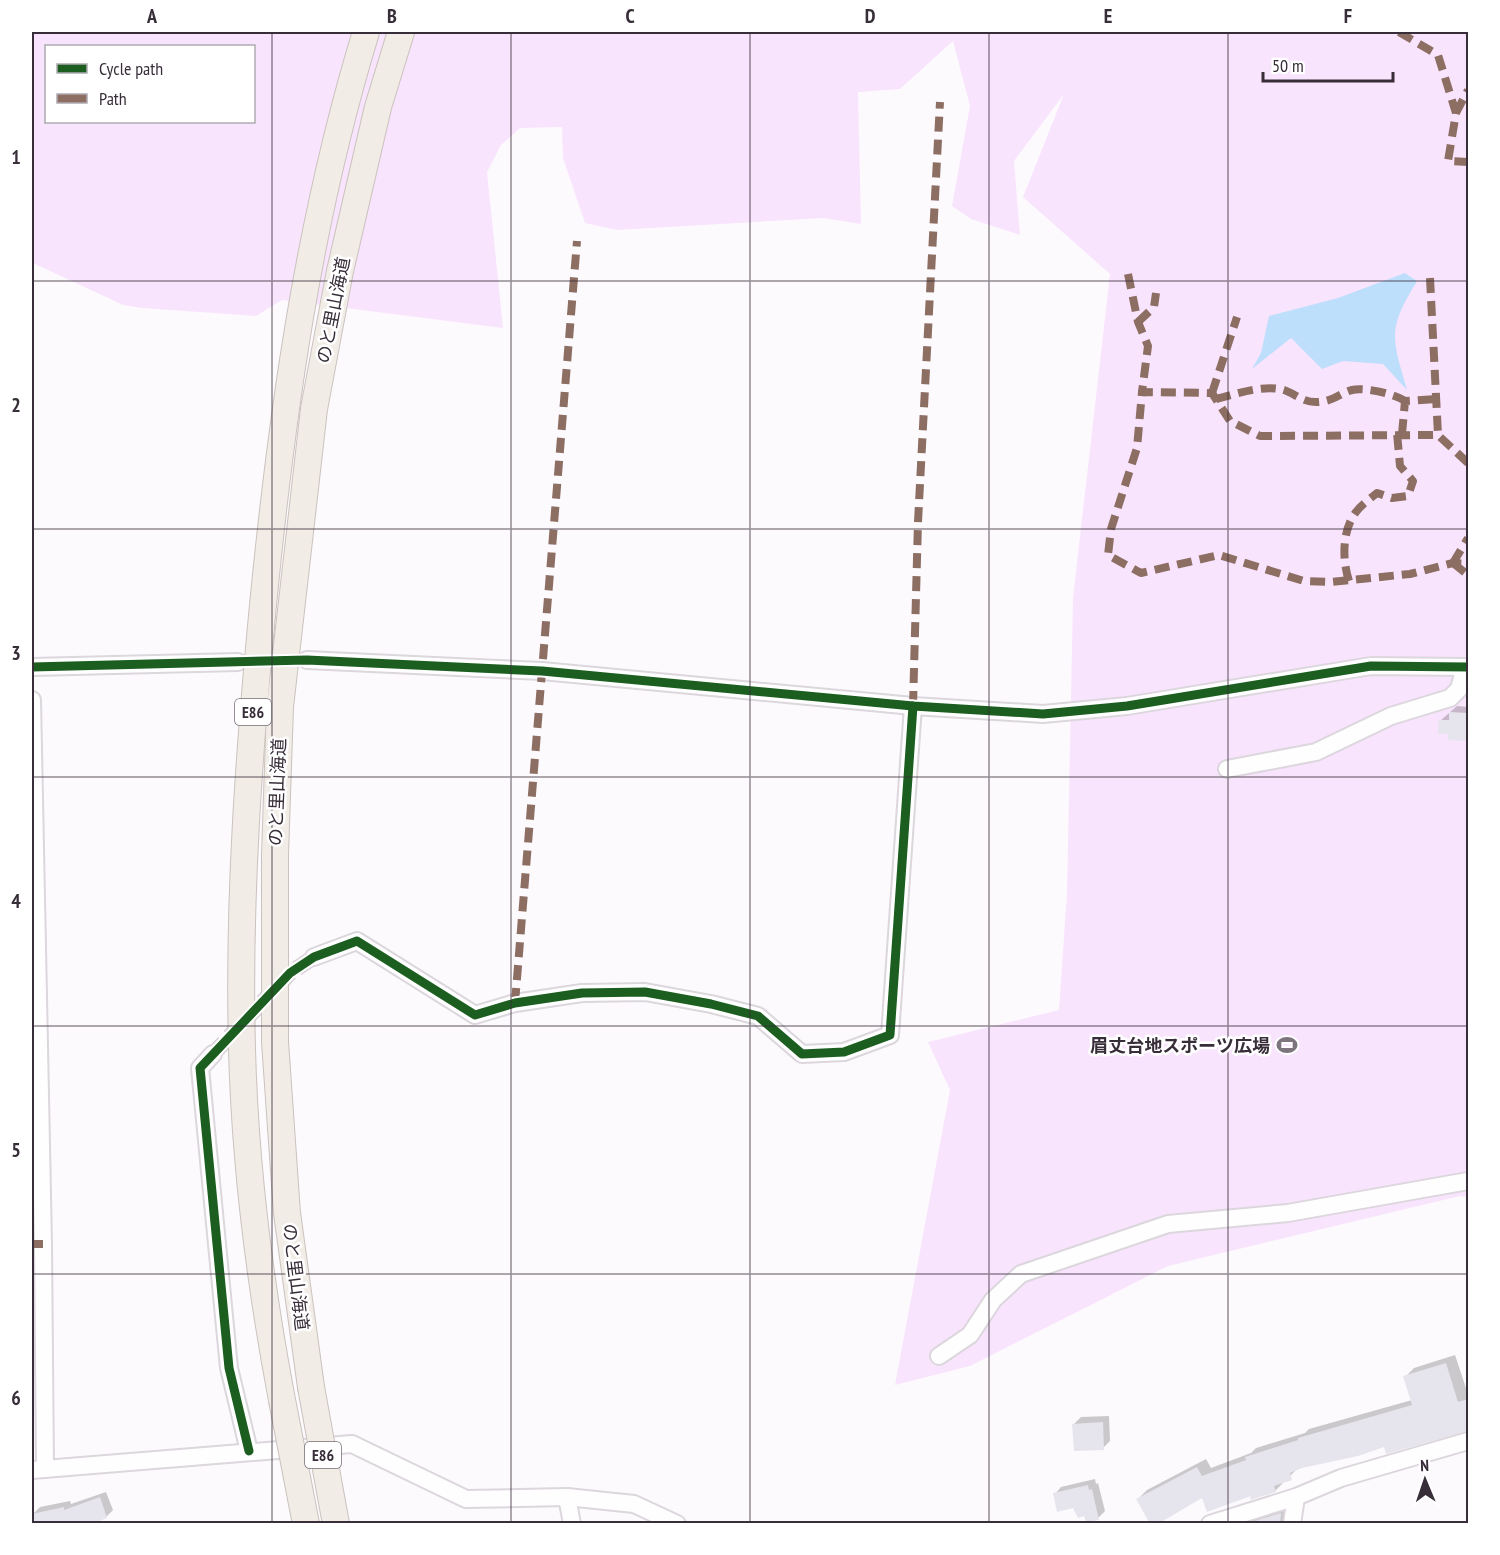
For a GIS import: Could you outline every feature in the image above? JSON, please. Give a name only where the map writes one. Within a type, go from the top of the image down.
[{"type":"highway","name":"のと里山海道","points":[[306,1524],[264,1302],[242,1048],[244,855],[253,717],[285,404],[308,264],[346,98],[366,32]]},
{"type":"highway","name":"のと里山海道","points":[[336,1524],[311,1388],[287,1213],[275,1042],[275,866],[280,707],[314,409],[340,271],[378,107],[400,32]]},
{"type":"street","points":[[308,660],[542,671],[913,706],[1043,714],[1127,706],[1371,666],[1467,667],[1459,689],[1450,698],[1391,716],[1316,752],[1227,769]]},
{"type":"street","points":[[32,667],[238,662]]},
{"type":"street","points":[[32,700],[43,1244],[38,1470],[352,1444],[466,1499],[567,1497],[634,1504],[677,1524]]},
{"type":"street","points":[[314,957],[357,941],[475,1015],[515,1003],[582,993],[645,992],[711,1004],[758,1016],[802,1054],[844,1052],[890,1035],[913,706]]},
{"type":"street","points":[[213,1053],[200,1068],[229,1368],[249,1451]]},
{"type":"street","points":[[939,1356],[970,1335],[993,1300],[1021,1274],[1168,1224],[1288,1214],[1468,1181]]},
{"type":"street","points":[[1210,1524],[1296,1497],[1341,1478],[1468,1441]]},
{"type":"street","points":[[567,1497],[572,1524]]},
{"type":"street","points":[[1292,1524],[1296,1497]]},
{"type":"shaded area","points":[[32,32],[1468,32],[1468,1197],[1460,1196],[1168,1266],[970,1366],[895,1385],[950,1090],[928,1042],[1059,1010],[1067,893],[1073,598],[1110,274],[1023,197],[1064,94],[1014,161],[1020,235],[971,219],[952,206],[970,106],[953,41],[900,89],[858,92],[861,224],[823,218],[617,230],[585,223],[563,158],[562,127],[520,128],[501,145],[487,172],[503,328],[282,300],[256,316],[142,308],[123,305],[35,264],[32,265]]},
{"type":"water","points":[[1405,273],[1417,281],[1401,311],[1395,334],[1398,358],[1407,390],[1383,364],[1343,361],[1322,369],[1291,338],[1252,369],[1261,353],[1269,316],[1338,298]]},
{"type":"building","points":[[1449,712],[1468,713],[1468,741],[1448,740],[1448,734],[1438,734],[1439,720],[1449,720]]},
{"type":"building","points":[[1446,1363],[1458,1402],[1468,1399],[1468,1431],[1386,1454],[1384,1447],[1358,1456],[1302,1468],[1290,1473],[1292,1480],[1274,1486],[1276,1492],[1250,1500],[1251,1496],[1207,1512],[1202,1498],[1158,1524],[1150,1524],[1136,1499],[1197,1467],[1202,1476],[1246,1460],[1245,1457],[1298,1440],[1298,1438],[1412,1405],[1403,1376]]},
{"type":"building","points":[[1103,1422],[1104,1450],[1074,1451],[1072,1424]]},
{"type":"building","points":[[1088,1485],[1089,1490],[1092,1489],[1099,1520],[1086,1522],[1084,1516],[1078,1518],[1073,1508],[1057,1512],[1053,1493]]},
{"type":"building","points":[[100,1497],[107,1518],[92,1524],[32,1524],[32,1514],[64,1507],[64,1510]]},
{"type":"building","points":[[1281,1513],[1280,1524],[1248,1524],[1248,1523]]},
{"type":"tunnel","points":[[213,1054],[290,973],[314,957]]},
{"type":"marked path","points":[[1399,32],[1438,55],[1456,113],[1448,161],[1468,162]]},
{"type":"marked path","points":[[1456,113],[1468,90]]},
{"type":"marked path","points":[[913,706],[918,522],[940,102]]},
{"type":"marked path","points":[[515,1003],[577,241]]},
{"type":"marked path","points":[[1128,274],[1138,322],[1148,346],[1142,392]]},
{"type":"marked path","points":[[1430,278],[1438,435]]},
{"type":"marked path","points":[[1138,322],[1154,307],[1156,293]]},
{"type":"marked path","points":[[1212,393],[1237,317]]},
{"type":"marked path","points":[[1216,399],[1250,390],[1276,388],[1313,402],[1328,400],[1358,389],[1380,392],[1405,401]]},
{"type":"marked path","points":[[1468,463],[1438,435],[1260,436],[1230,421],[1212,393],[1142,392],[1137,448],[1111,529],[1108,555],[1141,573],[1219,555],[1304,581],[1331,582],[1410,574],[1453,563],[1468,564]]},
{"type":"marked path","points":[[1402,434],[1405,401],[1436,399]]},
{"type":"marked path","points":[[1349,581],[1344,555],[1351,519],[1363,504],[1377,493],[1392,498],[1408,496],[1413,481],[1400,466],[1397,433]]},
{"type":"marked path","points":[[1453,563],[1468,538]]},
{"type":"marked path","points":[[1453,563],[1468,575]]},
{"type":"marked path","points":[[32,1244],[43,1244]]},
{"type":"cycle path","points":[[32,667],[307,660],[542,671],[913,706],[1043,714],[1127,706],[1371,666],[1468,667]]},
{"type":"cycle path","points":[[249,1451],[229,1368],[200,1068],[290,973],[314,957],[357,941],[475,1015],[515,1003],[582,993],[645,992],[711,1004],[758,1016],[802,1054],[844,1052],[890,1035],[913,706]]},
{"type":"place","name":"眉丈台地スポーツ広場","points":[[1287,1045]]}]
